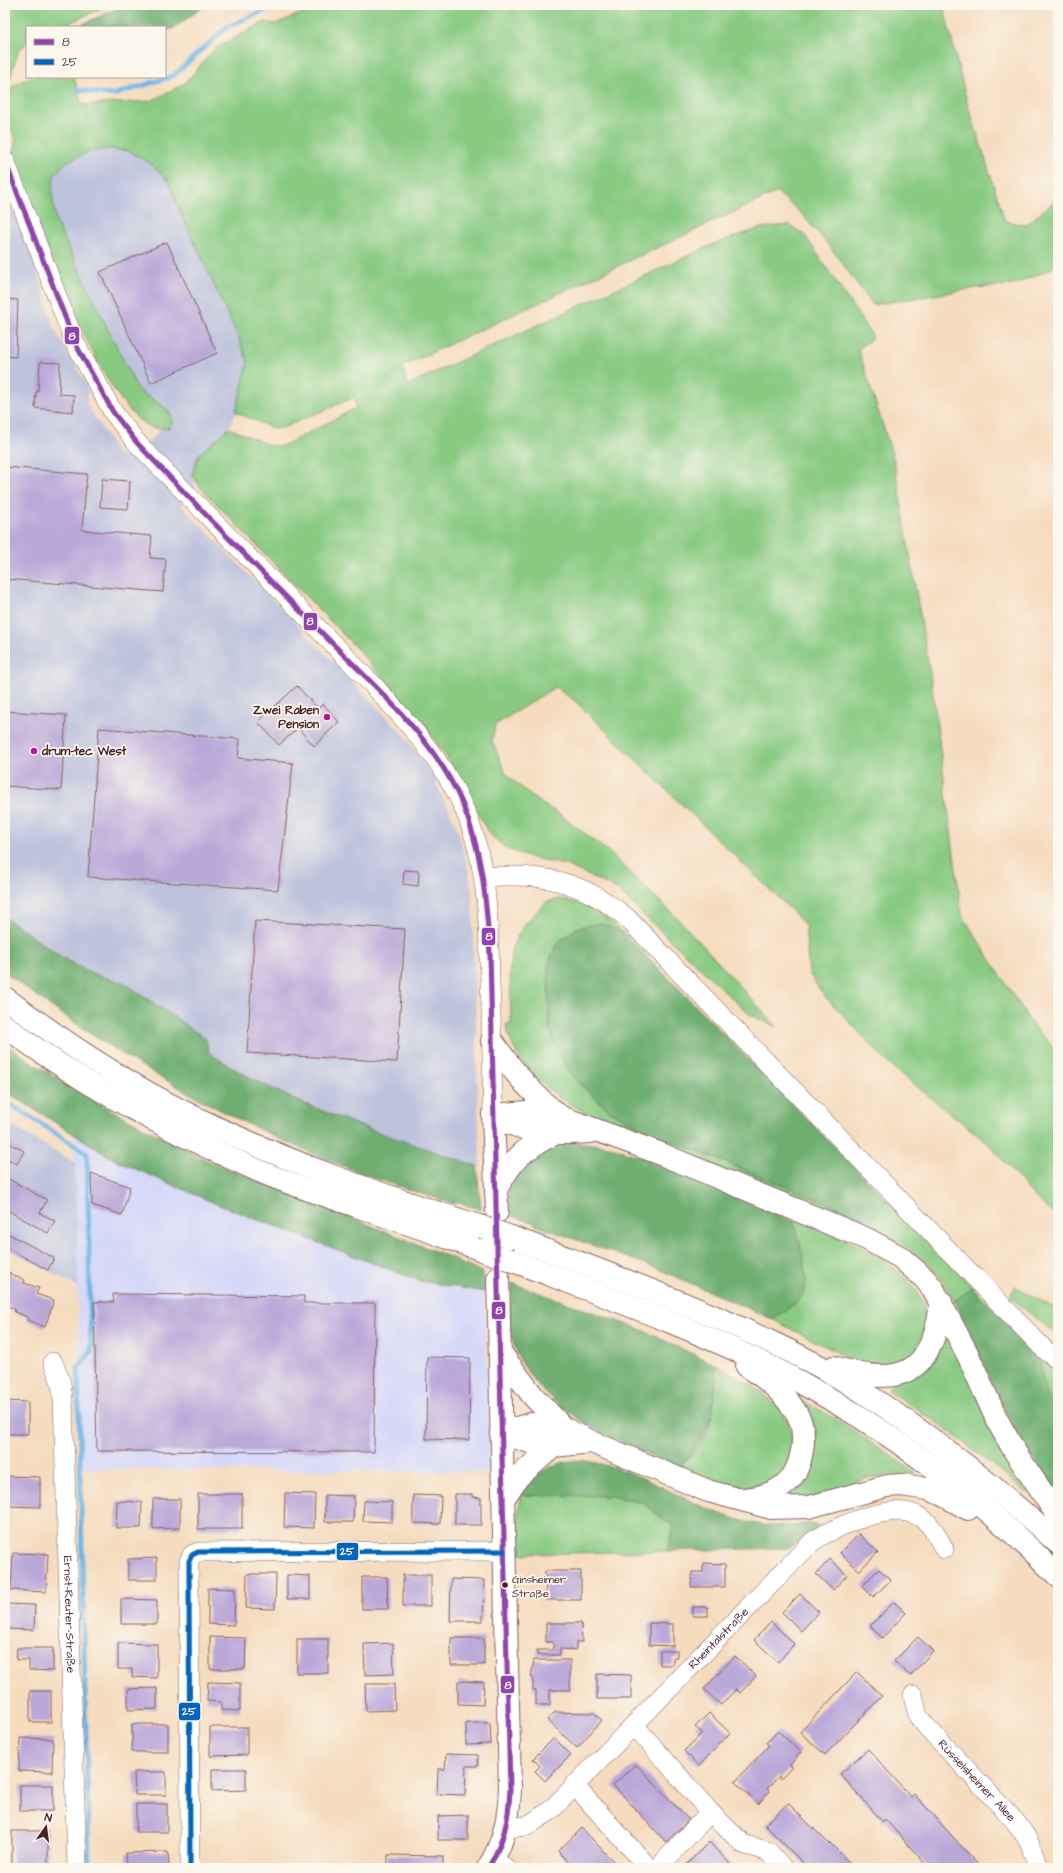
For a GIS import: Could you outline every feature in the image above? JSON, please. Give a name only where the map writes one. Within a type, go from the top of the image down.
[{"type":"main road","points":[[5,998],[83,1054],[185,1113],[242,1139],[379,1194],[489,1220],[511,1237],[634,1283],[772,1342],[850,1372],[876,1377],[899,1374],[911,1368],[926,1355],[932,1345],[938,1322],[940,1302]]},
{"type":"main road","points":[[5,1026],[30,1045],[109,1095],[156,1122],[249,1167],[312,1192],[512,1260],[607,1296],[708,1339],[789,1376],[883,1433],[976,1501],[1036,1552],[1058,1576]]},
{"type":"main road","points":[[492,1041],[520,1079],[546,1106],[559,1125]]},
{"type":"main road","points":[[496,1190],[493,1115],[515,1126],[559,1125],[597,1132],[656,1152],[867,1239],[900,1257],[913,1267],[929,1283],[967,1353],[997,1420],[1015,1452],[1058,1516]]},
{"type":"main road","points":[[489,1220],[496,1190],[505,1173],[522,1153],[559,1125]]},
{"type":"main road","points":[[496,1865],[506,1828],[510,1789],[498,1278]]},
{"type":"main road","points":[[708,1339],[761,1375],[792,1406],[803,1430],[801,1458],[792,1477],[783,1486],[762,1497],[739,1500]]},
{"type":"main road","points":[[772,1342],[834,1375],[911,1424],[963,1462],[1058,1543]]},
{"type":"main road","points":[[500,1352],[533,1396],[559,1437]]},
{"type":"main road","points":[[501,1433],[530,1424],[559,1437],[592,1442],[708,1491],[771,1508],[809,1507],[887,1486],[916,1487],[943,1495],[993,1524],[1036,1552]]},
{"type":"main road","points":[[504,1498],[518,1477],[559,1437]]},
{"type":"street","points":[[5,162],[75,343],[113,412],[137,443],[375,687],[426,744],[440,764],[461,801],[475,838],[484,877],[490,954],[493,1115]]},
{"type":"street","points":[[484,877],[526,875],[553,880],[586,891],[612,906],[627,918],[1045,1350],[1058,1360]]},
{"type":"street","name":"Ernst-Reuter-Straße","points":[[52,1362],[61,1383],[63,1399],[77,1868]]},
{"type":"street","name":"Rheintalstraße","points":[[506,1828],[527,1826],[538,1821],[550,1811],[813,1541],[828,1532],[866,1516],[885,1512],[906,1513],[922,1518],[936,1532],[944,1549]]},
{"type":"street","points":[[190,1868],[189,1561],[192,1555],[198,1552],[504,1551]]},
{"type":"street","name":"Rüsselsheimer Allee","points":[[913,1695],[918,1716],[1014,1820],[1027,1837],[1031,1844],[1038,1868]]},
{"type":"street","points":[[634,1726],[710,1812],[743,1844],[770,1852],[783,1868]]},
{"type":"street","points":[[574,1786],[649,1868]]},
{"type":"street","points":[[658,1868],[710,1812]]},
{"type":"shaded area","points":[[110,149],[129,151],[150,163],[169,182],[180,212],[236,332],[248,362],[236,412],[229,428],[199,454],[192,475],[196,490],[182,506],[405,736],[433,777],[455,822],[466,859],[472,891],[480,1168],[353,1124],[241,1074],[209,1053],[124,982],[107,980],[67,960],[5,917],[5,192],[29,241],[53,326],[86,384],[88,392],[86,403],[119,456],[134,457],[161,429],[169,428],[166,408],[139,392],[56,222],[52,195],[54,175],[66,162],[88,152]]},
{"type":"shaded area","points":[[5,1122],[75,1163],[78,1287],[5,1247]]},
{"type":"shaded area","points":[[74,1135],[115,1160],[219,1205],[420,1281],[485,1292],[490,1472],[82,1469]]},
{"type":"green space","points":[[5,5],[109,5],[62,26],[26,26],[26,43],[18,52],[10,79],[5,81]]},
{"type":"green space","points":[[125,5],[206,5],[174,28],[166,31],[166,26],[78,26]]},
{"type":"green space","points":[[323,5],[943,5],[967,102],[1005,221],[1026,225],[1058,198],[1058,263],[1049,270],[1013,285],[976,288],[873,305],[830,247],[801,213],[777,192],[403,366],[407,385],[716,243],[761,228],[789,225],[804,234],[873,337],[858,349],[894,460],[931,680],[962,915],[1033,1026],[1058,1052],[1058,1218],[1032,1194],[989,1144],[890,1065],[821,992],[809,973],[805,925],[791,910],[574,700],[555,687],[495,725],[492,741],[506,774],[536,800],[561,815],[609,852],[683,924],[777,1027],[750,1015],[615,888],[566,865],[533,858],[505,848],[488,832],[450,762],[427,729],[358,650],[201,488],[192,475],[199,454],[229,428],[271,446],[283,446],[356,408],[355,397],[285,427],[274,429],[236,412],[248,362],[236,332],[180,212],[169,182],[150,163],[129,151],[109,149],[88,152],[66,162],[54,175],[52,195],[56,222],[136,386],[146,396],[161,405],[171,415],[172,421],[169,428],[160,429],[151,427],[131,412],[111,384],[90,347],[70,304],[12,156],[16,139],[10,126],[5,124],[5,91],[27,78],[74,78],[82,105],[151,101],[184,84],[217,47],[265,22],[275,24]]},
{"type":"green space","points":[[558,899],[577,903],[594,911],[610,921],[625,934],[600,923],[577,928],[556,944],[548,966],[554,1044],[575,1080],[610,1111],[652,1133],[871,1221],[887,1200],[973,1287],[955,1301],[931,1265],[901,1244],[869,1227],[602,1121],[556,1094],[529,1071],[519,1057],[511,1041],[506,1024],[511,1024],[510,964],[512,947],[523,926],[546,902]]},
{"type":"green space","points":[[5,917],[47,947],[76,965],[107,978],[123,982],[206,1039],[209,1053],[272,1089],[339,1118],[477,1166],[481,1209],[455,1202],[455,1204],[394,1185],[335,1163],[276,1137],[219,1109],[163,1079],[109,1046],[56,1010],[5,972]]},
{"type":"green space","points":[[600,923],[625,934],[887,1200],[871,1221],[652,1133],[610,1111],[575,1080],[554,1044],[549,1027],[548,966],[556,944],[577,928]]},
{"type":"green space","points":[[5,1043],[33,1063],[111,1110],[206,1160],[457,1260],[457,1262],[483,1272],[485,1292],[420,1281],[219,1205],[115,1160],[5,1091]]},
{"type":"green space","points":[[576,1142],[609,1146],[646,1159],[793,1221],[804,1260],[806,1280],[801,1297],[791,1307],[772,1319],[651,1266],[535,1225],[535,1223],[510,1216],[506,1204],[513,1181],[523,1166],[551,1146]]},
{"type":"green space","points":[[797,1220],[842,1238],[867,1251],[891,1265],[910,1282],[922,1301],[925,1324],[916,1349],[908,1358],[896,1364],[884,1366],[865,1365],[772,1319],[781,1313],[807,1282],[799,1240],[793,1221]]},
{"type":"green space","points":[[512,1283],[642,1330],[716,1365],[714,1397],[710,1421],[699,1443],[679,1468],[601,1432],[576,1417],[553,1399],[533,1379],[518,1356],[510,1329],[509,1318]]},
{"type":"green space","points":[[1015,1286],[1058,1310],[1058,1336],[1010,1297]]},
{"type":"green space","points":[[973,1287],[1040,1356],[1044,1387],[1058,1418],[1058,1493],[1016,1433],[955,1301]]},
{"type":"green space","points":[[947,1333],[1030,1491],[1028,1493],[948,1430],[888,1390],[893,1383],[937,1355]]},
{"type":"green space","points":[[1040,1356],[1058,1371],[1058,1418],[1044,1387]]},
{"type":"green space","points":[[716,1365],[760,1391],[775,1404],[788,1421],[792,1441],[788,1463],[776,1478],[768,1482],[748,1486],[727,1485],[709,1480],[679,1468],[699,1445],[706,1434],[711,1421],[714,1405]]},
{"type":"green space","points":[[802,1400],[839,1421],[916,1473],[915,1475],[888,1475],[867,1478],[808,1499],[782,1499],[794,1492],[803,1483],[808,1475],[814,1458],[814,1430],[811,1420],[801,1404]]},
{"type":"green space","points":[[577,1460],[601,1464],[624,1471],[690,1501],[735,1519],[764,1525],[785,1526],[813,1524],[824,1528],[788,1548],[667,1551],[674,1527],[643,1503],[611,1496],[521,1495],[531,1481],[544,1470],[568,1461]]},
{"type":"green space","points":[[521,1495],[610,1496],[643,1503],[674,1527],[667,1551],[518,1554],[517,1522]]},
{"type":"building","points":[[167,242],[217,353],[151,383],[100,272]]},
{"type":"building","points":[[5,299],[18,300],[16,357],[5,356]]},
{"type":"building","points":[[40,362],[60,363],[59,394],[74,395],[73,412],[35,408],[36,392],[38,392]]},
{"type":"building","points":[[5,467],[87,474],[82,530],[152,536],[150,558],[166,559],[163,592],[5,579]]},
{"type":"building","points":[[102,479],[130,481],[128,509],[100,507]]},
{"type":"building","points":[[297,686],[318,709],[323,704],[339,722],[314,746],[298,728],[279,745],[258,722]]},
{"type":"building","name":"drum-tec West","points":[[5,711],[66,715],[61,790],[5,786]]},
{"type":"building","points":[[99,728],[240,739],[238,758],[293,763],[278,890],[88,877]]},
{"type":"building","points":[[404,870],[419,871],[418,886],[403,884]]},
{"type":"building","points":[[255,921],[405,929],[397,1062],[247,1053]]},
{"type":"building","points":[[5,1141],[24,1151],[17,1164],[5,1157]]},
{"type":"building","points":[[91,1173],[130,1187],[122,1215],[92,1205]]},
{"type":"building","points":[[5,1177],[47,1200],[40,1213],[55,1221],[48,1233],[5,1209]]},
{"type":"building","points":[[5,1232],[54,1258],[48,1270],[5,1247]]},
{"type":"building","points":[[5,1271],[25,1280],[24,1283],[39,1288],[36,1294],[54,1300],[45,1327],[27,1320],[28,1317],[14,1312],[15,1309],[5,1305]]},
{"type":"building","points":[[113,1294],[304,1296],[304,1303],[375,1303],[374,1452],[97,1451],[94,1302],[114,1302]]},
{"type":"building","points":[[427,1357],[470,1358],[469,1440],[426,1439]]},
{"type":"building","points":[[5,1401],[28,1402],[28,1434],[5,1434]]},
{"type":"building","points":[[5,1476],[40,1477],[40,1507],[5,1506]]},
{"type":"building","points":[[285,1493],[315,1494],[314,1528],[284,1527]]},
{"type":"building","points":[[198,1494],[242,1494],[242,1529],[198,1529]]},
{"type":"building","points":[[455,1494],[472,1494],[472,1497],[481,1498],[481,1525],[455,1525]]},
{"type":"building","points":[[325,1495],[354,1496],[353,1522],[325,1522]]},
{"type":"building","points":[[413,1495],[441,1496],[440,1524],[413,1523]]},
{"type":"building","points":[[153,1499],[180,1499],[180,1528],[153,1529]]},
{"type":"building","points":[[117,1501],[142,1502],[141,1528],[116,1528]]},
{"type":"building","points":[[364,1501],[392,1502],[392,1522],[363,1521]]},
{"type":"building","points":[[859,1534],[878,1552],[859,1571],[840,1553]]},
{"type":"building","points":[[13,1553],[48,1554],[46,1592],[11,1590]]},
{"type":"building","points":[[157,1558],[157,1580],[128,1580],[128,1559]]},
{"type":"building","points":[[830,1559],[847,1575],[833,1590],[816,1574]]},
{"type":"building","points":[[703,1563],[725,1564],[725,1587],[691,1587],[692,1572],[703,1572]]},
{"type":"building","points":[[879,1569],[891,1580],[873,1597],[862,1586]]},
{"type":"building","points":[[545,1571],[581,1571],[581,1600],[546,1600]]},
{"type":"building","points":[[247,1574],[276,1574],[275,1609],[246,1608]]},
{"type":"building","points":[[287,1575],[310,1576],[310,1599],[287,1599]]},
{"type":"building","points":[[403,1575],[431,1575],[431,1606],[403,1606]]},
{"type":"building","points":[[362,1577],[387,1577],[388,1609],[362,1609]]},
{"type":"building","points":[[451,1579],[484,1580],[483,1621],[450,1621]]},
{"type":"building","points":[[208,1588],[235,1589],[234,1625],[208,1624]]},
{"type":"building","points":[[800,1594],[819,1612],[801,1631],[782,1612]]},
{"type":"building","points":[[121,1599],[157,1600],[157,1624],[121,1624]]},
{"type":"building","points":[[894,1602],[906,1613],[882,1638],[870,1626]]},
{"type":"building","points":[[5,1604],[35,1605],[34,1630],[5,1629]]},
{"type":"building","points":[[693,1607],[708,1607],[708,1616],[693,1616]]},
{"type":"building","points":[[771,1622],[794,1644],[778,1662],[754,1640]]},
{"type":"building","points":[[546,1623],[581,1623],[582,1642],[576,1642],[576,1650],[560,1649],[560,1655],[537,1655],[537,1650],[553,1650],[553,1642],[546,1642]]},
{"type":"building","points":[[649,1623],[673,1624],[673,1646],[649,1645]]},
{"type":"building","points":[[210,1637],[246,1638],[245,1669],[210,1669]]},
{"type":"building","points":[[918,1637],[933,1651],[910,1676],[894,1661]]},
{"type":"building","points":[[451,1638],[484,1638],[484,1665],[451,1665]]},
{"type":"building","points":[[297,1639],[328,1639],[328,1673],[297,1673]]},
{"type":"building","points":[[118,1643],[157,1644],[157,1678],[132,1677],[132,1669],[118,1669]]},
{"type":"building","points":[[393,1643],[394,1674],[365,1675],[364,1644]]},
{"type":"building","points":[[17,1648],[53,1648],[53,1671],[29,1670],[29,1660],[16,1660]]},
{"type":"building","points":[[660,1651],[677,1651],[677,1658],[673,1658],[673,1665],[660,1665]]},
{"type":"building","points":[[735,1656],[756,1676],[740,1693],[736,1689],[721,1705],[704,1689]]},
{"type":"building","points":[[534,1660],[570,1660],[570,1690],[550,1690],[550,1705],[536,1705],[536,1690],[533,1690],[533,1678],[531,1677]]},
{"type":"building","points":[[857,1672],[882,1696],[825,1755],[800,1732]]},
{"type":"building","points":[[597,1674],[631,1675],[631,1699],[597,1699]]},
{"type":"building","points":[[458,1681],[484,1682],[483,1705],[458,1704]]},
{"type":"building","points":[[208,1682],[240,1683],[240,1711],[221,1710],[221,1702],[207,1701]]},
{"type":"building","points":[[365,1684],[394,1684],[395,1710],[366,1711]]},
{"type":"building","points":[[157,1688],[157,1709],[128,1710],[128,1689]]},
{"type":"building","points":[[30,1691],[51,1691],[51,1722],[30,1722]]},
{"type":"building","points":[[555,1712],[594,1713],[602,1720],[577,1748],[547,1720]]},
{"type":"building","points":[[709,1713],[730,1733],[699,1766],[684,1751],[702,1733],[695,1727]]},
{"type":"building","points":[[466,1723],[490,1723],[491,1744],[466,1745]]},
{"type":"building","points":[[132,1724],[168,1724],[168,1752],[132,1752]]},
{"type":"building","points":[[210,1727],[247,1727],[247,1755],[210,1756]]},
{"type":"building","points":[[778,1731],[801,1752],[790,1765],[792,1767],[781,1779],[779,1776],[767,1789],[770,1791],[758,1804],[735,1782],[769,1745],[766,1743]]},
{"type":"building","points":[[20,1738],[53,1739],[52,1772],[19,1771]]},
{"type":"building","points":[[554,1738],[571,1755],[545,1781],[535,1771],[540,1766],[533,1759]]},
{"type":"building","points":[[868,1749],[911,1797],[914,1794],[981,1868],[929,1868],[885,1819],[883,1822],[840,1774]]},
{"type":"building","points":[[446,1754],[478,1755],[478,1766],[466,1766],[465,1795],[437,1794],[438,1769],[445,1769]]},
{"type":"building","points":[[636,1764],[689,1820],[666,1842],[613,1785]]},
{"type":"building","points":[[212,1769],[246,1769],[246,1790],[212,1791]]},
{"type":"building","points":[[134,1772],[166,1772],[166,1795],[135,1795]]},
{"type":"building","points":[[20,1785],[53,1785],[53,1811],[20,1811]]},
{"type":"building","points":[[788,1803],[855,1868],[809,1868],[806,1866],[765,1825]]},
{"type":"building","points":[[136,1804],[167,1804],[167,1832],[136,1832]]},
{"type":"building","points":[[468,1815],[468,1840],[438,1840],[438,1816]]},
{"type":"building","points":[[582,1828],[620,1868],[574,1868],[570,1864],[558,1851]]},
{"type":"building","points":[[12,1831],[48,1831],[48,1866],[12,1866]]},
{"type":"building","points":[[709,1842],[734,1868],[691,1868],[687,1864]]},
{"type":"building","points":[[168,1852],[169,1868],[127,1868],[126,1853]]},
{"type":"building","points":[[388,1855],[443,1856],[443,1868],[388,1868]]},
{"type":"waterway","points":[[77,90],[113,95],[173,76],[227,27],[277,5]]},
{"type":"waterway","points":[[5,1101],[87,1153],[91,1351],[78,1368],[89,1868]]},
{"type":"transit line","name":"8","points":[[5,161],[75,343],[113,412],[137,443],[384,695],[420,735],[450,779],[462,803],[475,840],[485,896],[490,954],[510,1789],[505,1830],[498,1849],[488,1868]]},
{"type":"transit line","name":"25","points":[[190,1868],[189,1561],[192,1555],[198,1552],[504,1551]]},
{"type":"place","name":"Zwei Raben Pension","points":[[327,717]]},
{"type":"place","name":"drum-tec West","points":[[34,751]]},
{"type":"place","name":"Ginsheimer Straße","points":[[505,1585]]}]
